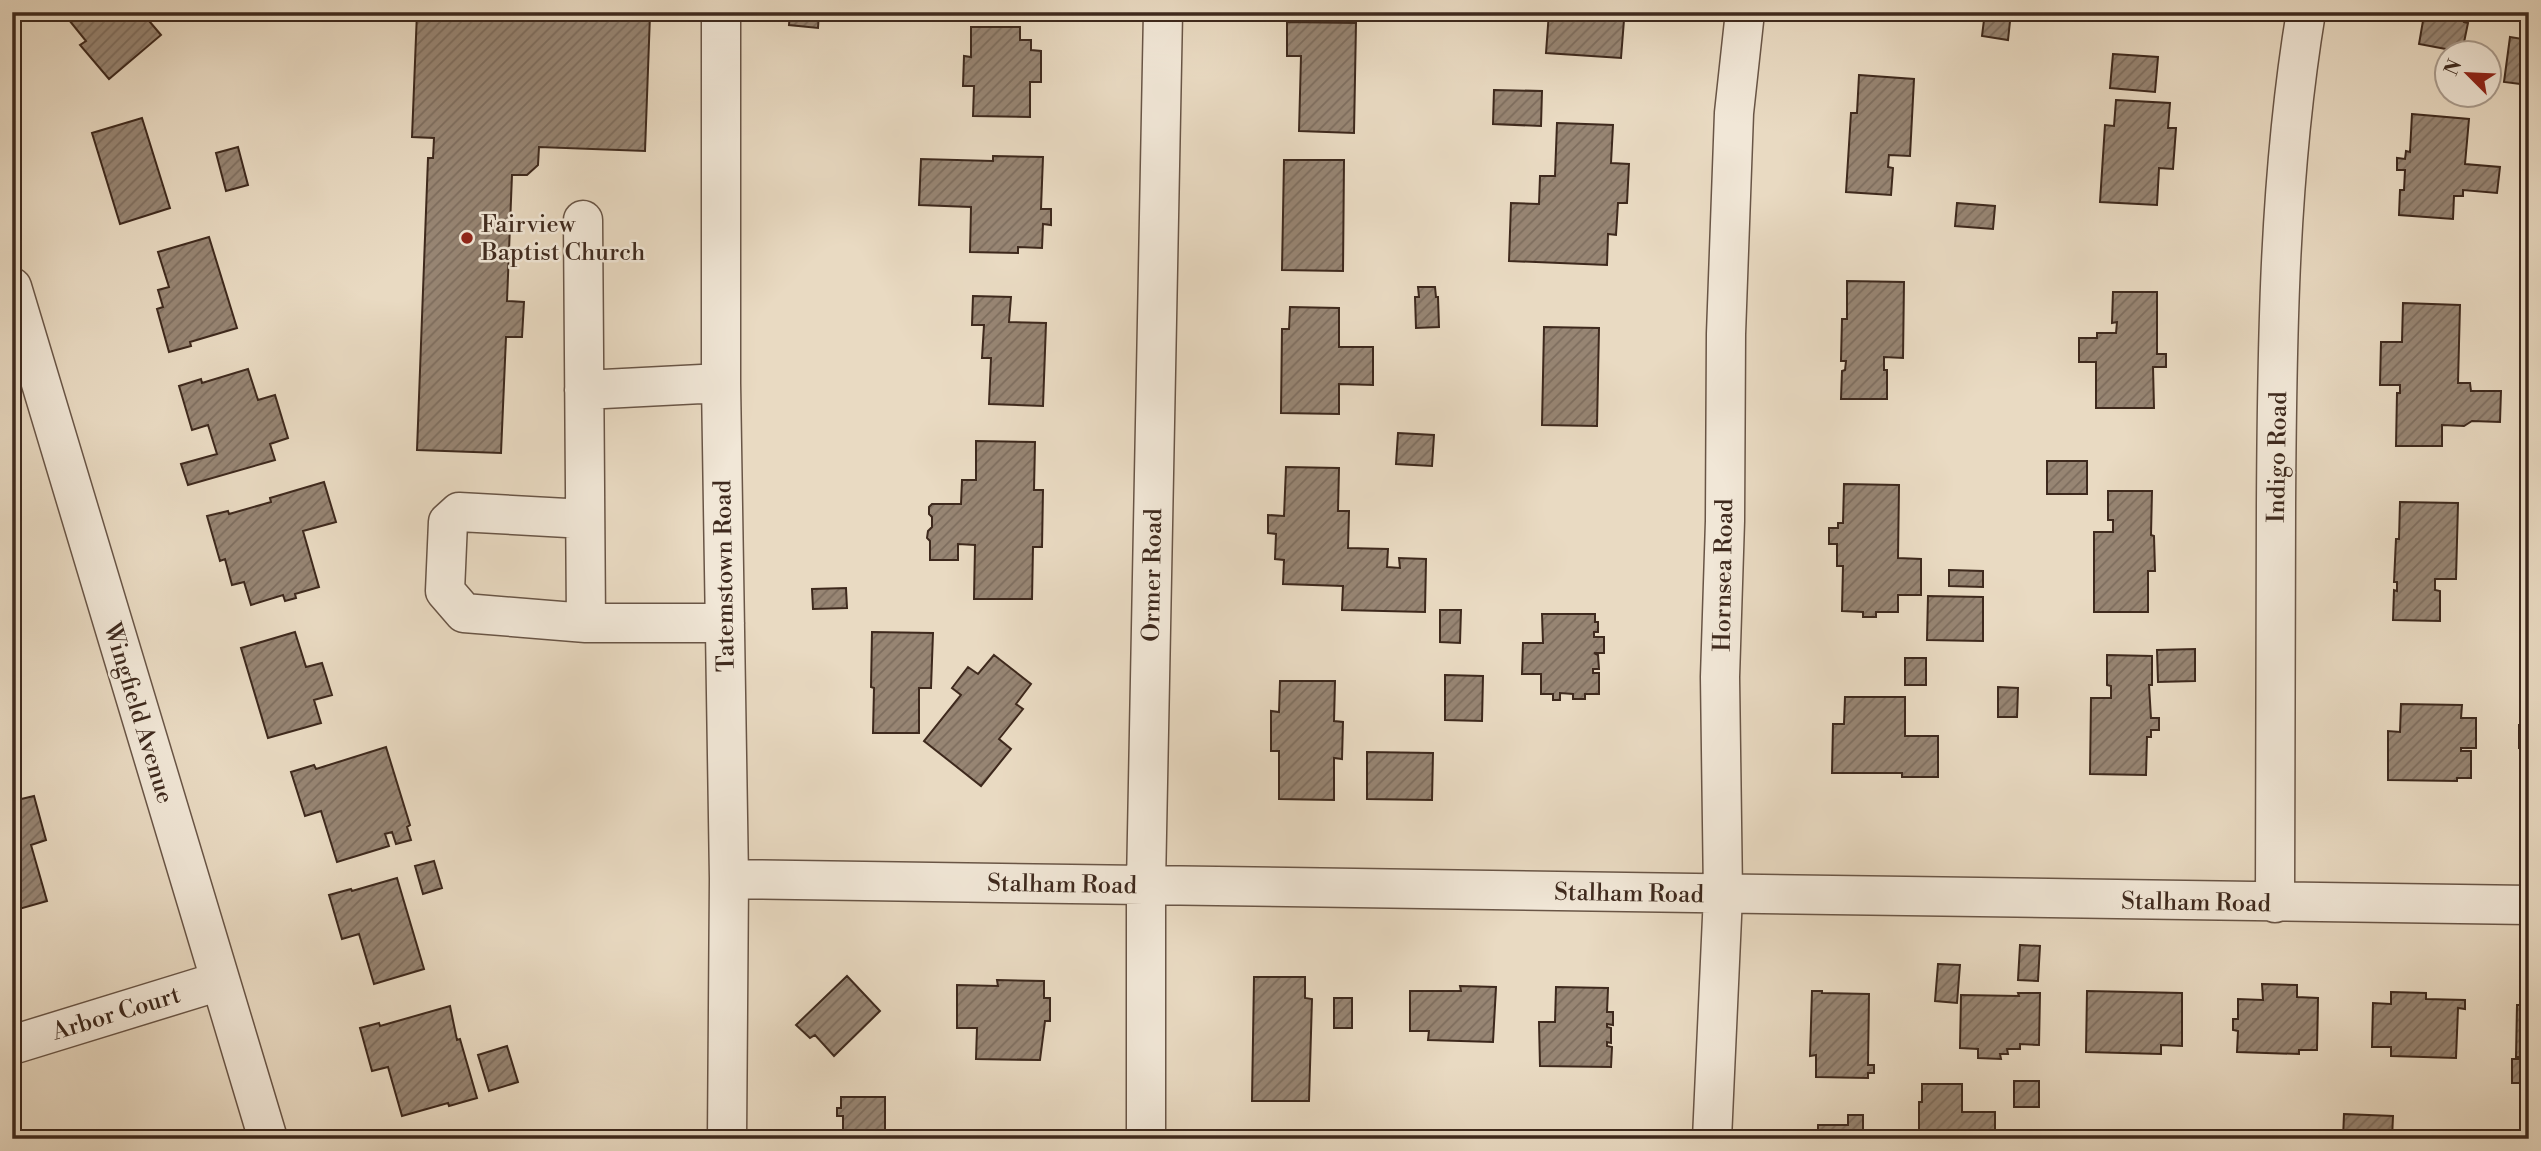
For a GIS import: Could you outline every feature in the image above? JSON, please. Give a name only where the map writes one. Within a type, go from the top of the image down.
[{"type":"street","name":"Tatemstown Road","points":[[721,12],[721,383],[729,879],[727,1139]]},
{"type":"street","name":"Ormer Road","points":[[1146,1139],[1146,885],[1163,12]]},
{"type":"street","name":"Hornsea Road","points":[[1712,1139],[1723,895],[1720,677],[1725,521],[1726,334],[1734,113],[1745,12]]},
{"type":"street","name":"Indigo Road","points":[[2275,903],[2280,276],[2288,148],[2296,71],[2306,12]]},
{"type":"street","points":[[583,220],[586,622]]},
{"type":"street","name":"Wingfield Avenue","points":[[12,287],[18,328],[268,1139]]},
{"type":"street","points":[[584,390],[721,383]]},
{"type":"street","points":[[585,519],[460,512],[448,522],[445,591],[464,613],[586,622],[725,623]]},
{"type":"street","name":"Stalham Road","points":[[729,879],[2529,905]]},
{"type":"street","name":"Arbor Court","points":[[12,1045],[219,981]]},
{"type":"building","points":[[68,12],[147,12],[144,15],[161,35],[109,79],[80,45],[86,41],[65,15]]},
{"type":"building","name":"Fairview Baptist Church","points":[[417,12],[650,15],[645,151],[539,147],[538,165],[527,175],[512,175],[507,301],[524,302],[522,337],[506,337],[501,453],[417,450],[428,158],[433,158],[434,138],[412,137]]},
{"type":"building","points":[[790,12],[819,12],[818,28],[789,25]]},
{"type":"building","points":[[1549,12],[1611,12],[1610,19],[1624,20],[1621,58],[1546,53]]},
{"type":"building","points":[[1985,12],[2011,12],[2008,40],[1982,36]]},
{"type":"building","points":[[2427,12],[2466,12],[2464,22],[2468,23],[2465,38],[2432,38],[2432,46],[2419,44]]},
{"type":"building","points":[[1287,22],[1356,23],[1354,133],[1299,131],[1301,56],[1287,56]]},
{"type":"building","points":[[971,27],[1020,27],[1020,40],[1031,40],[1031,50],[1041,51],[1041,82],[1030,82],[1030,117],[973,116],[974,86],[963,86],[964,56],[971,57]]},
{"type":"building","points":[[2510,37],[2529,40],[2529,85],[2504,82]]},
{"type":"building","points":[[2113,54],[2158,57],[2155,92],[2110,88]]},
{"type":"building","points":[[1859,75],[1914,79],[1910,156],[1889,155],[1888,167],[1893,168],[1891,195],[1846,192],[1851,113],[1857,113]]},
{"type":"building","points":[[1494,90],[1542,91],[1541,126],[1493,124]]},
{"type":"building","points":[[2116,100],[2170,103],[2168,128],[2176,128],[2173,169],[2159,168],[2157,205],[2100,202],[2105,125],[2114,126]]},
{"type":"building","points":[[2412,114],[2469,119],[2465,164],[2500,167],[2497,193],[2463,190],[2463,196],[2454,196],[2453,219],[2399,215],[2400,190],[2404,190],[2405,170],[2397,170],[2397,158],[2405,159],[2406,151],[2410,152]]},
{"type":"building","points":[[142,118],[170,208],[120,224],[92,133]]},
{"type":"building","points":[[1557,123],[1613,125],[1611,163],[1629,164],[1627,203],[1618,203],[1616,235],[1608,234],[1607,265],[1509,261],[1511,203],[1539,204],[1540,176],[1555,176]]},
{"type":"building","points":[[238,147],[248,185],[226,191],[216,153]]},
{"type":"building","points":[[993,156],[1043,157],[1041,209],[1051,209],[1051,225],[1043,224],[1042,248],[1018,247],[1018,253],[970,252],[971,207],[919,205],[921,159],[993,161]]},
{"type":"building","points":[[1284,160],[1344,160],[1343,271],[1282,270]]},
{"type":"building","points":[[1957,203],[1995,206],[1993,229],[1955,226]]},
{"type":"building","points":[[209,237],[237,328],[190,342],[191,346],[169,352],[157,309],[163,307],[158,290],[169,287],[158,252]]},
{"type":"building","points":[[1847,281],[1904,282],[1903,358],[1884,357],[1887,399],[1841,399],[1842,371],[1845,370],[1846,361],[1841,361],[1842,319],[1847,319]]},
{"type":"building","points":[[1418,287],[1435,287],[1439,327],[1416,328],[1415,297],[1419,297]]},
{"type":"building","points":[[2113,292],[2157,292],[2157,354],[2166,354],[2166,367],[2153,367],[2154,408],[2096,408],[2096,362],[2079,362],[2079,338],[2097,338],[2097,333],[2116,333],[2117,322],[2112,323]]},
{"type":"building","points":[[973,296],[1011,297],[1009,322],[1046,323],[1043,406],[989,404],[991,358],[982,358],[984,325],[972,325]]},
{"type":"building","points":[[2403,303],[2460,305],[2458,383],[2470,383],[2471,391],[2501,391],[2500,422],[2472,421],[2464,426],[2442,425],[2442,446],[2396,446],[2397,393],[2400,393],[2400,385],[2380,385],[2381,342],[2402,342]]},
{"type":"building","points":[[1290,307],[1339,308],[1339,347],[1373,347],[1373,385],[1339,384],[1339,414],[1281,413],[1282,329],[1289,329]]},
{"type":"building","points":[[1544,327],[1599,328],[1597,426],[1542,425]]},
{"type":"building","points":[[248,369],[258,400],[275,395],[288,438],[270,444],[275,460],[188,485],[181,464],[217,454],[208,425],[192,430],[179,386],[201,379],[202,383]]},
{"type":"building","points":[[1398,433],[1434,435],[1432,466],[1396,464]]},
{"type":"building","points":[[976,441],[1035,442],[1034,490],[1043,490],[1042,547],[1033,547],[1032,599],[974,599],[975,545],[958,544],[958,560],[930,560],[930,541],[927,538],[932,527],[932,517],[929,507],[932,504],[961,504],[962,480],[976,480]]},
{"type":"building","points":[[2047,461],[2087,461],[2087,494],[2047,494]]},
{"type":"building","points":[[1286,467],[1339,468],[1338,511],[1349,511],[1348,548],[1388,549],[1387,567],[1400,568],[1399,558],[1426,559],[1425,612],[1342,610],[1343,586],[1283,584],[1284,560],[1275,559],[1276,534],[1268,533],[1268,515],[1284,516]]},
{"type":"building","points":[[324,482],[336,522],[303,531],[319,587],[295,594],[296,598],[285,601],[283,595],[251,605],[244,582],[232,585],[225,559],[220,561],[207,516],[228,511],[229,514],[271,502],[270,498]]},
{"type":"building","points":[[1844,484],[1899,485],[1898,558],[1921,559],[1921,595],[1898,595],[1898,612],[1876,612],[1876,617],[1863,617],[1863,612],[1842,611],[1843,566],[1837,566],[1837,544],[1829,544],[1829,528],[1838,528],[1838,523],[1843,523]]},
{"type":"building","points":[[2108,491],[2152,491],[2151,535],[2154,536],[2155,571],[2148,571],[2148,612],[2094,612],[2094,532],[2113,532],[2113,520],[2108,520]]},
{"type":"building","points":[[2400,502],[2458,503],[2456,579],[2435,579],[2435,590],[2440,591],[2440,621],[2393,620],[2394,590],[2397,591],[2397,582],[2394,582]]},
{"type":"building","points":[[1949,570],[1983,571],[1983,587],[1949,586]]},
{"type":"building","points":[[846,588],[847,608],[813,609],[812,589]]},
{"type":"building","points":[[1928,596],[1983,597],[1983,641],[1927,640]]},
{"type":"building","points":[[1440,610],[1461,610],[1460,643],[1440,642]]},
{"type":"building","points":[[1542,614],[1595,614],[1598,632],[1594,632],[1594,637],[1604,637],[1604,653],[1594,653],[1598,655],[1599,669],[1593,669],[1593,673],[1599,673],[1599,694],[1585,694],[1585,699],[1573,699],[1573,694],[1560,693],[1560,700],[1553,700],[1553,694],[1541,694],[1541,674],[1522,674],[1523,643],[1543,643]]},
{"type":"building","points":[[295,632],[306,667],[322,663],[332,695],[314,700],[321,723],[268,738],[241,648]]},
{"type":"building","points":[[872,632],[933,633],[931,688],[919,688],[919,733],[873,733]]},
{"type":"building","points":[[2195,649],[2195,681],[2158,682],[2157,650]]},
{"type":"building","points":[[994,655],[1031,684],[1016,704],[1023,709],[999,739],[1011,749],[981,786],[924,741],[961,695],[952,688],[968,667],[978,674]]},
{"type":"building","points":[[2107,655],[2152,656],[2152,685],[2149,685],[2151,718],[2159,718],[2159,730],[2151,730],[2151,737],[2147,737],[2146,775],[2090,774],[2091,698],[2111,698],[2111,686],[2107,685]]},
{"type":"building","points":[[1905,658],[1926,658],[1926,685],[1905,685]]},
{"type":"building","points":[[1445,675],[1483,676],[1482,721],[1445,720]]},
{"type":"building","points":[[1280,681],[1335,681],[1334,721],[1343,722],[1342,759],[1334,758],[1334,800],[1279,799],[1279,751],[1271,751],[1271,711],[1279,712]]},
{"type":"building","points":[[1998,687],[2018,688],[2017,717],[1998,717]]},
{"type":"building","points":[[1845,697],[1905,697],[1905,736],[1938,736],[1938,777],[1902,777],[1902,773],[1832,773],[1833,724],[1844,724]]},
{"type":"building","points":[[2401,704],[2462,705],[2461,718],[2476,718],[2476,748],[2461,748],[2461,751],[2471,751],[2471,778],[2457,778],[2457,781],[2388,780],[2388,731],[2400,732]]},
{"type":"building","points":[[2519,725],[2529,725],[2529,748],[2519,748]]},
{"type":"building","points":[[386,747],[410,825],[407,827],[411,840],[396,844],[392,832],[385,834],[389,846],[337,862],[321,811],[305,816],[291,772],[314,765],[316,769]]},
{"type":"building","points":[[1367,752],[1433,753],[1432,800],[1367,799]]},
{"type":"building","points":[[12,785],[17,800],[34,796],[46,840],[31,845],[47,901],[12,911]]},
{"type":"building","points":[[434,861],[442,888],[423,894],[415,866]]},
{"type":"building","points":[[397,878],[424,969],[374,984],[359,934],[342,939],[329,895]]},
{"type":"building","points":[[2020,945],[2040,946],[2038,981],[2018,980]]},
{"type":"building","points":[[1938,964],[1960,965],[1957,1003],[1935,1001]]},
{"type":"building","points":[[847,976],[880,1011],[834,1056],[815,1035],[810,1038],[796,1025]]},
{"type":"building","points":[[1254,977],[1305,977],[1305,998],[1312,999],[1309,1101],[1252,1101]]},
{"type":"building","points":[[997,980],[1044,981],[1044,998],[1050,998],[1050,1021],[1045,1021],[1040,1060],[976,1059],[977,1028],[957,1028],[957,985],[998,986]]},
{"type":"building","points":[[2262,984],[2297,985],[2297,997],[2318,998],[2317,1050],[2299,1050],[2299,1054],[2237,1052],[2238,1031],[2233,1030],[2233,1019],[2238,1019],[2238,999],[2263,1000]]},
{"type":"building","points":[[1460,986],[1496,987],[1493,1042],[1428,1040],[1429,1031],[1410,1031],[1410,991],[1461,991]]},
{"type":"building","points":[[1556,987],[1608,988],[1607,1012],[1613,1012],[1613,1025],[1607,1024],[1607,1027],[1611,1028],[1611,1043],[1607,1042],[1607,1046],[1612,1047],[1611,1067],[1540,1066],[1539,1022],[1555,1022]]},
{"type":"building","points":[[1812,991],[1869,994],[1868,1065],[1874,1065],[1874,1073],[1868,1073],[1868,1078],[1816,1077],[1816,1055],[1810,1056]]},
{"type":"building","points":[[2087,991],[2182,993],[2182,1046],[2161,1045],[2161,1054],[2086,1052]]},
{"type":"building","points":[[2391,992],[2426,993],[2426,999],[2465,1000],[2465,1009],[2458,1008],[2456,1058],[2391,1056],[2391,1047],[2372,1047],[2373,1003],[2391,1004]]},
{"type":"building","points":[[2018,993],[2040,993],[2039,1045],[2020,1044],[2020,1049],[2007,1049],[2008,1054],[2000,1054],[2001,1059],[1978,1058],[1978,1049],[1960,1048],[1961,995],[2019,996]]},
{"type":"building","points":[[1334,998],[1352,998],[1352,1028],[1334,1028]]},
{"type":"building","points":[[2517,1005],[2529,1005],[2529,1057],[2516,1057]]},
{"type":"building","points":[[450,1006],[457,1040],[460,1039],[477,1098],[402,1116],[388,1067],[372,1071],[360,1028],[379,1023],[380,1026]]},
{"type":"building","points":[[507,1046],[518,1082],[489,1091],[478,1055]]},
{"type":"building","points":[[2512,1059],[2529,1059],[2529,1083],[2512,1083]]},
{"type":"building","points":[[2014,1081],[2039,1081],[2039,1107],[2014,1107]]},
{"type":"building","points":[[1922,1084],[1962,1084],[1962,1112],[1995,1112],[1995,1130],[2022,1132],[2022,1139],[1919,1139]]},
{"type":"building","points":[[841,1097],[885,1097],[885,1139],[835,1139],[835,1133],[843,1133],[843,1116],[837,1116],[837,1108],[841,1108]]},
{"type":"building","points":[[2344,1114],[2393,1116],[2392,1139],[2343,1139]]},
{"type":"building","points":[[1848,1115],[1863,1115],[1863,1139],[1818,1139],[1818,1125],[1848,1125]]},
{"type":"building","points":[[123,1131],[126,1139],[99,1139]]},
{"type":"building","points":[[2158,1134],[2187,1134],[2187,1139],[2159,1139]]},
{"type":"place","name":"Fairview Baptist Church","points":[[467,238]]}]
